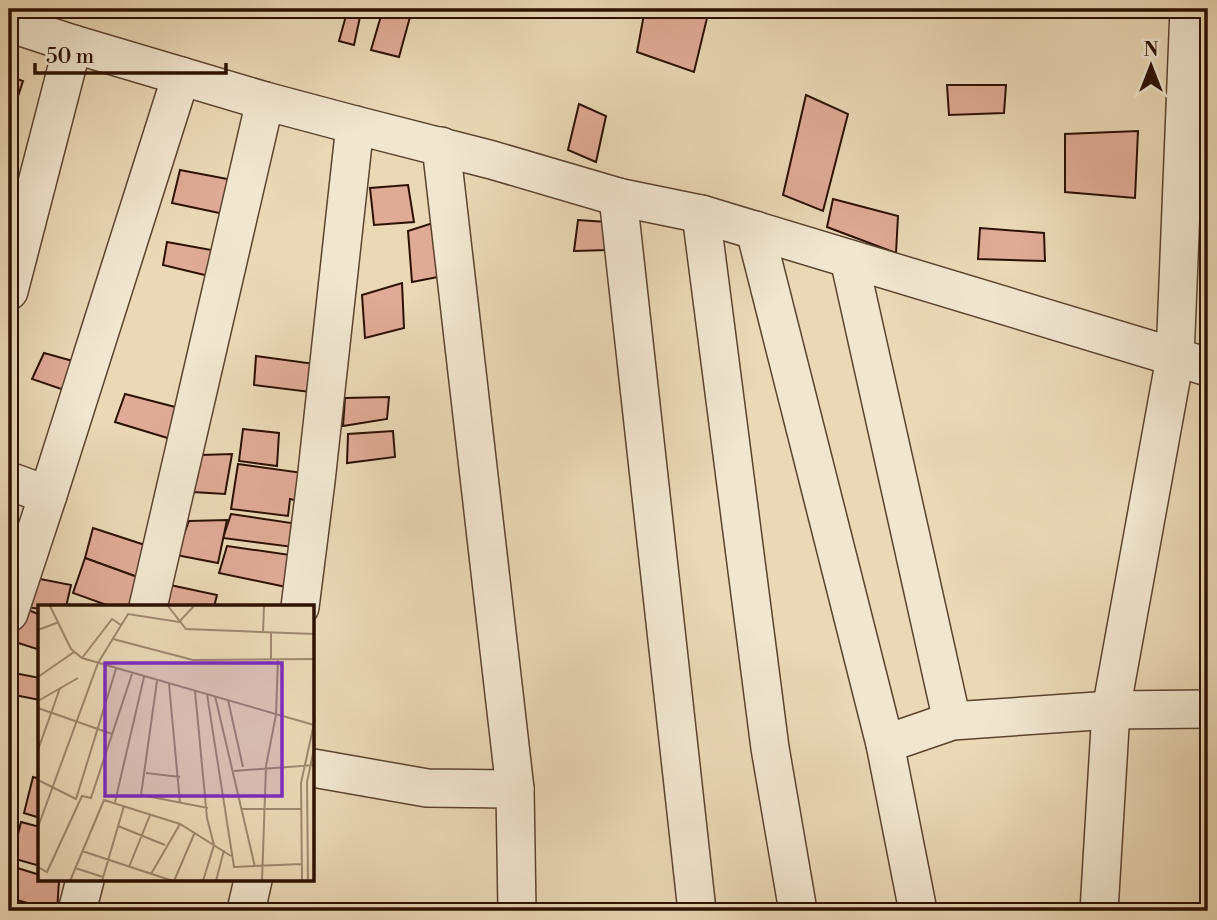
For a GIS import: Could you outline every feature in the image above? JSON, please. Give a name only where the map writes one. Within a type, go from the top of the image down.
[{"type":"street","points":[[1099,911],[1111,710],[1191,363],[1189,9]]},
{"type":"street","points":[[9,23],[265,101],[442,146],[618,197],[701,214],[1191,363]]},
{"type":"street","points":[[9,292],[73,44]]},
{"type":"street","points":[[9,613],[181,76]]},
{"type":"street","points":[[148,605],[265,101]]},
{"type":"street","points":[[300,605],[355,125]]},
{"type":"street","points":[[442,146],[515,789],[517,911]]},
{"type":"street","points":[[618,197],[696,911]]},
{"type":"street","points":[[701,214],[770,748],[798,911]]},
{"type":"street","points":[[755,230],[885,744],[918,911]]},
{"type":"street","points":[[849,259],[952,721]]},
{"type":"street","points":[[9,481],[48,495]]},
{"type":"street","points":[[885,744],[952,721],[1111,710],[1208,709]]},
{"type":"street","points":[[315,768],[427,788],[515,789]]},
{"type":"street","points":[[77,911],[85,881]]},
{"type":"street","points":[[246,911],[253,881]]},
{"type":"building","points":[[383,9],[410,17],[399,57],[371,50]]},
{"type":"building","points":[[645,9],[670,9],[707,18],[694,72],[637,52]]},
{"type":"building","points":[[347,12],[360,17],[354,45],[339,41]]},
{"type":"building","points":[[9,76],[23,81],[13,111],[9,109]]},
{"type":"building","points":[[947,85],[1006,85],[1004,113],[949,115]]},
{"type":"building","points":[[806,95],[848,114],[823,211],[783,195]]},
{"type":"building","points":[[579,104],[606,116],[596,162],[568,150]]},
{"type":"building","points":[[1138,131],[1135,198],[1065,192],[1065,134]]},
{"type":"building","points":[[180,170],[238,181],[229,215],[172,203]]},
{"type":"building","points":[[408,185],[414,222],[374,225],[370,188]]},
{"type":"building","points":[[833,199],[898,216],[896,253],[827,227]]},
{"type":"building","points":[[578,220],[606,222],[608,250],[574,251]]},
{"type":"building","points":[[436,222],[443,276],[412,282],[408,231]]},
{"type":"building","points":[[980,228],[1044,233],[1045,261],[978,259]]},
{"type":"building","points":[[167,242],[217,251],[213,277],[163,265]]},
{"type":"building","points":[[402,283],[404,328],[365,338],[362,295]]},
{"type":"building","points":[[44,353],[80,363],[70,392],[32,379]]},
{"type":"building","points":[[256,356],[315,364],[310,392],[254,385]]},
{"type":"building","points":[[125,394],[183,409],[174,440],[115,422]]},
{"type":"building","points":[[389,397],[387,419],[343,426],[345,398]]},
{"type":"building","points":[[243,429],[279,433],[277,466],[239,461]]},
{"type":"building","points":[[393,431],[395,457],[347,463],[348,434]]},
{"type":"building","points":[[232,454],[225,494],[193,492],[201,455]]},
{"type":"building","points":[[238,464],[303,473],[299,501],[290,499],[288,516],[231,509]]},
{"type":"building","points":[[231,514],[298,524],[293,547],[223,538]]},
{"type":"building","points":[[227,520],[218,563],[176,555],[189,521]]},
{"type":"building","points":[[93,528],[154,548],[143,579],[85,558]]},
{"type":"building","points":[[227,546],[297,556],[291,588],[219,573]]},
{"type":"building","points":[[85,558],[143,579],[133,605],[106,605],[73,593]]},
{"type":"building","points":[[30,577],[71,585],[66,605],[38,605],[38,609],[20,606]]},
{"type":"building","points":[[170,585],[217,595],[214,605],[166,605]]},
{"type":"building","points":[[20,606],[38,614],[38,649],[9,640]]},
{"type":"building","points":[[9,672],[38,678],[38,700],[9,694]]},
{"type":"building","points":[[33,777],[38,778],[38,817],[24,813]]},
{"type":"building","points":[[21,822],[38,826],[38,865],[12,858]]},
{"type":"building","points":[[11,866],[38,874],[38,881],[59,881],[57,911],[9,898]]},
{"type":"building","points":[[9,903],[40,911],[9,911]]}]
